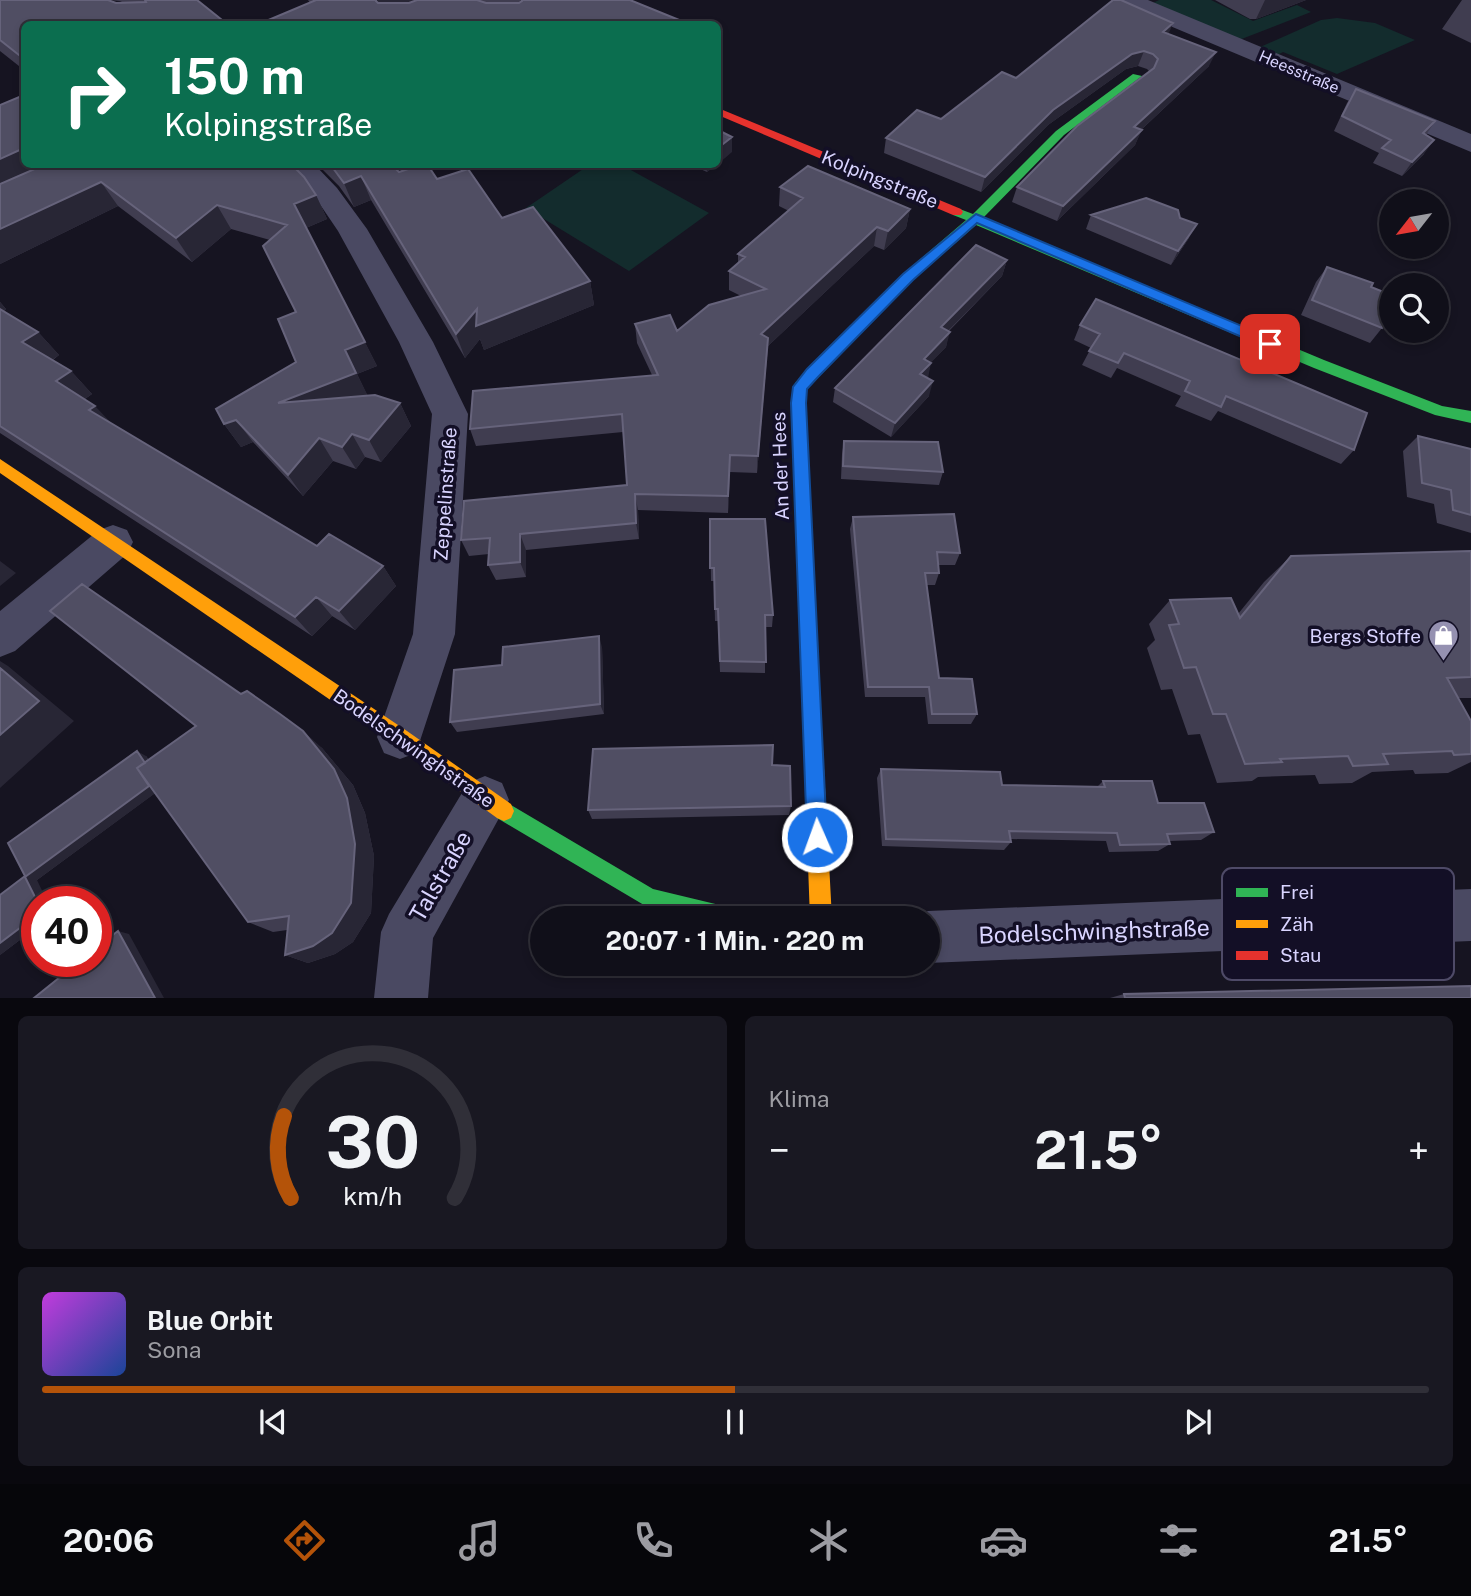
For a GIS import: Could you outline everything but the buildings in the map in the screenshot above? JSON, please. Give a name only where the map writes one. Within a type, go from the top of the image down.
[{"type":"street","name":"Heesstraße","points":[[1128,0],[1471,144]]},
{"type":"street","name":"An der Hees","points":[[820,906],[798,403],[800,387],[908,277],[976,218],[1060,133],[1137,76]]},
{"type":"street","name":"Kolpingstraße","points":[[721,112],[1319,365],[1440,411],[1471,417]]},
{"type":"street","name":"Zeppelinstraße","points":[[301,168],[327,194],[352,229],[416,342],[450,414],[435,635],[400,737]]},
{"type":"street","name":"Bodelschwinghstraße","points":[[0,464],[400,737],[485,800],[649,898],[681,906]]},
{"type":"street","points":[[0,637],[113,542]]},
{"type":"street","name":"Talstraße","points":[[401,998],[407,932],[485,800]]},
{"type":"street","name":"Bodelschwinghstraße","points":[[940,937],[1222,925]]},
{"type":"green space","points":[[1159,0],[1211,0],[1253,21],[1297,5],[1311,12],[1239,40],[1149,5]]},
{"type":"green space","points":[[1337,18],[1375,23],[1415,40],[1337,74],[1283,52],[1277,55],[1258,48],[1321,20]]},
{"type":"green space","points":[[585,168],[627,168],[709,213],[629,271],[526,208]]},
{"type":"traffic: fast","points":[[799,429],[800,387],[908,277],[976,218],[1060,133],[1137,76]]},
{"type":"traffic: fast","points":[[957,212],[1319,364],[1440,411],[1471,417]]},
{"type":"traffic: fast","points":[[504,811],[649,898],[681,906]]},
{"type":"traffic: slow","points":[[799,429],[820,906]]},
{"type":"traffic: slow","points":[[0,465],[400,737],[504,811]]},
{"type":"traffic: jam","points":[[721,112],[957,212]]},
{"type":"place","name":"Bergs Stoffe","points":[[1444,663]]},
{"type":"route","points":[[817,837],[798,403],[800,387],[908,277],[976,218],[1270,344]]}]
